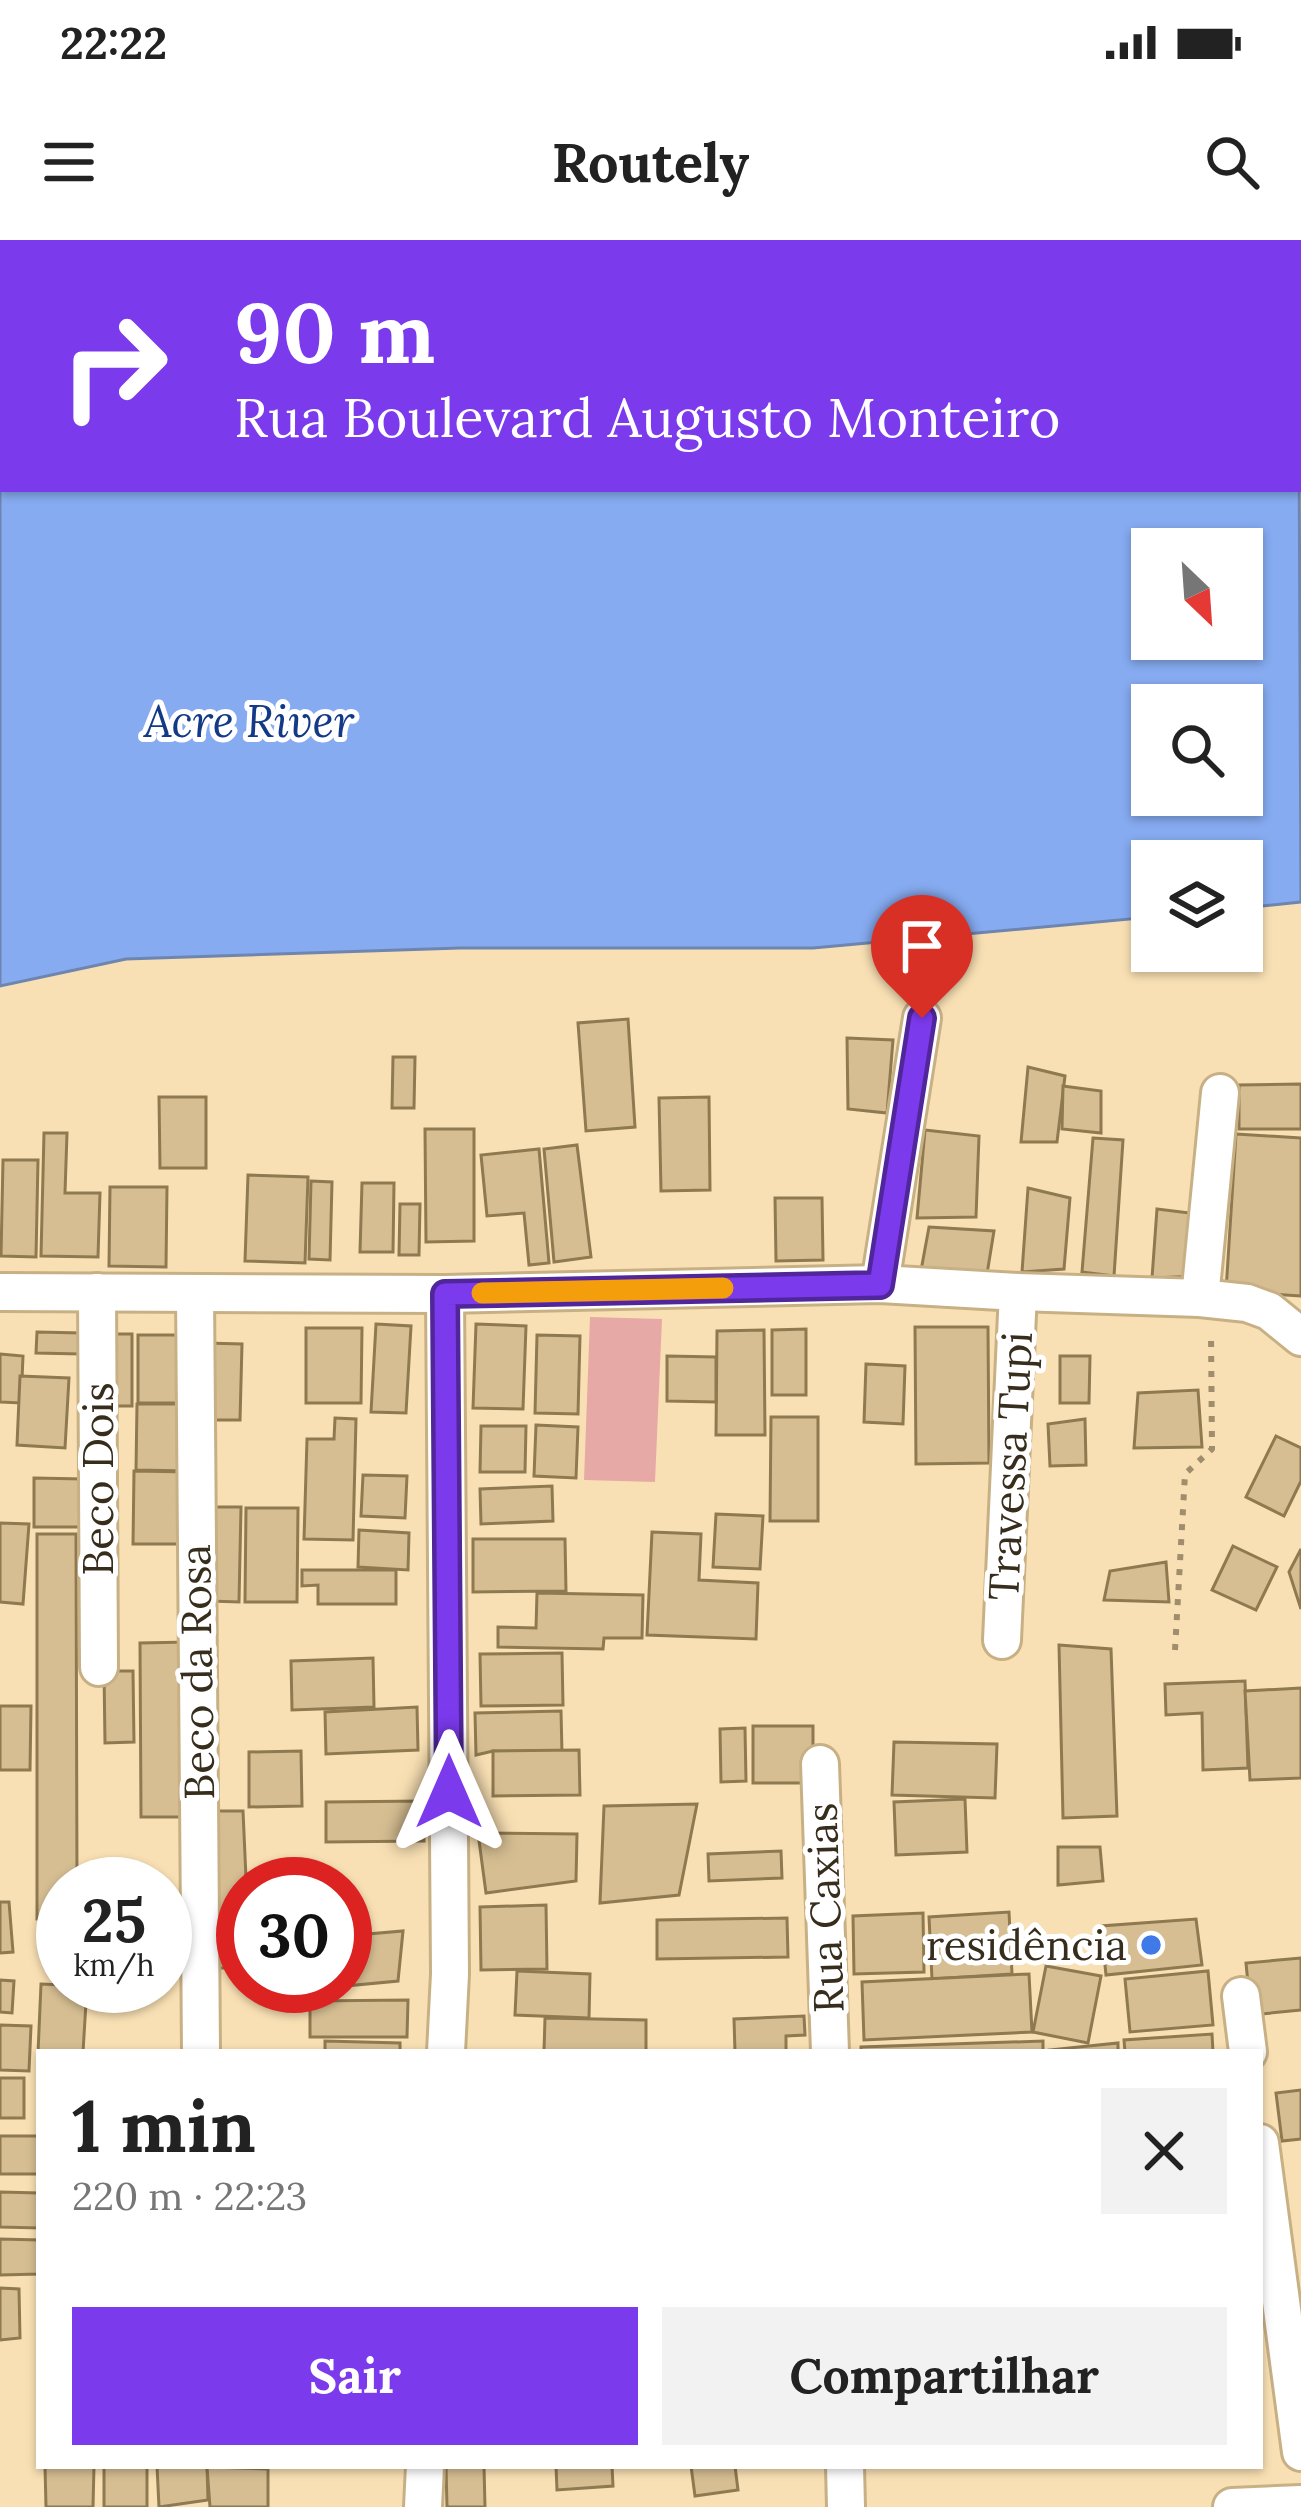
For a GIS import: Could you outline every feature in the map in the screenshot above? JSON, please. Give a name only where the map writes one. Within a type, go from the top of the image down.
[{"type":"street","points":[[880,1285],[922,1018]]},
{"type":"street","points":[[1206,1299],[1220,1093]]},
{"type":"street","points":[[0,1292],[445,1294],[880,1285],[1206,1299],[1269,1311],[1301,1336]]},
{"type":"street","name":"Beco Dois","points":[[97,1292],[99,1667]]},
{"type":"street","name":"Travessa Tupi","points":[[1002,1640],[1018,1292]]},
{"type":"street","name":"Beco da Rosa","points":[[195,1293],[201,2049]]},
{"type":"street","points":[[445,1294],[450,1950],[446,2049]]},
{"type":"street","name":"Rua Caxias","points":[[820,1764],[830,2049]]},
{"type":"street","points":[[1240,1996],[1248,2049]]},
{"type":"street","points":[[1263,2166],[1301,2452]]},
{"type":"street","points":[[423,2507],[425,2469]]},
{"type":"street","points":[[845,2469],[847,2507]]},
{"type":"street","points":[[1232,2507],[1301,2504]]},
{"type":"path","points":[[1175,1650],[1185,1474],[1212,1449],[1206,1299]]},
{"type":"shaded area","points":[[590,1317],[662,1319],[655,1482],[584,1480]]},
{"type":"water","name":"Acre River","points":[[0,492],[1299,492],[1301,902],[1263,906],[1263,840],[1131,840],[1131,919],[813,948],[460,948],[126,959],[0,986]]},
{"type":"building","points":[[628,1019],[635,1127],[586,1131],[578,1023]]},
{"type":"building","points":[[847,1038],[893,1040],[887,1113],[848,1109]]},
{"type":"building","points":[[393,1057],[415,1057],[414,1108],[392,1108]]},
{"type":"building","points":[[1028,1067],[1065,1076],[1057,1142],[1021,1142]]},
{"type":"building","points":[[1301,1084],[1301,1129],[1239,1129],[1239,1085]]},
{"type":"building","points":[[1063,1086],[1101,1091],[1101,1133],[1062,1129]]},
{"type":"building","points":[[159,1097],[206,1097],[206,1168],[160,1168]]},
{"type":"building","points":[[709,1097],[710,1190],[661,1191],[659,1098]]},
{"type":"building","points":[[425,1129],[474,1129],[474,1241],[426,1242]]},
{"type":"building","points":[[925,1130],[979,1136],[976,1217],[917,1218]]},
{"type":"building","points":[[44,1133],[67,1133],[65,1193],[100,1193],[98,1257],[41,1256]]},
{"type":"building","points":[[1236,1134],[1301,1138],[1301,1296],[1226,1291]]},
{"type":"building","points":[[1093,1138],[1123,1140],[1114,1276],[1082,1272]]},
{"type":"building","points":[[577,1145],[591,1257],[554,1262],[544,1149]]},
{"type":"building","points":[[539,1149],[549,1263],[529,1265],[524,1213],[487,1216],[481,1155]]},
{"type":"building","points":[[3,1160],[38,1160],[36,1257],[1,1256]]},
{"type":"building","points":[[248,1175],[308,1177],[305,1263],[245,1261]]},
{"type":"building","points":[[311,1181],[332,1182],[330,1260],[309,1259]]},
{"type":"building","points":[[362,1183],[394,1183],[393,1252],[360,1252]]},
{"type":"building","points":[[110,1187],[167,1187],[166,1267],[109,1266]]},
{"type":"building","points":[[1028,1188],[1070,1198],[1064,1269],[1022,1272]]},
{"type":"building","points":[[775,1198],[822,1198],[823,1260],[776,1261]]},
{"type":"building","points":[[400,1204],[420,1204],[419,1255],[399,1255]]},
{"type":"building","points":[[1157,1209],[1206,1215],[1200,1276],[1152,1278]]},
{"type":"building","points":[[929,1227],[994,1231],[987,1274],[920,1276]]},
{"type":"building","points":[[376,1324],[411,1326],[406,1413],[371,1412]]},
{"type":"building","points":[[476,1324],[526,1326],[523,1409],[473,1408]]},
{"type":"building","points":[[915,1327],[988,1327],[989,1463],[916,1464]]},
{"type":"building","points":[[306,1328],[362,1328],[361,1403],[306,1403]]},
{"type":"building","points":[[806,1329],[806,1395],[772,1395],[772,1330]]},
{"type":"building","points":[[764,1330],[765,1435],[716,1435],[717,1331]]},
{"type":"building","points":[[37,1332],[81,1333],[80,1354],[36,1353]]},
{"type":"building","points":[[103,1334],[132,1334],[132,1406],[103,1406]]},
{"type":"building","points":[[138,1335],[190,1335],[189,1403],[138,1403]]},
{"type":"building","points":[[537,1335],[580,1336],[578,1414],[535,1413]]},
{"type":"building","points":[[205,1343],[242,1344],[240,1420],[203,1420]]},
{"type":"building","points":[[0,1354],[23,1356],[21,1403],[0,1402]]},
{"type":"building","points":[[667,1356],[716,1357],[716,1402],[667,1401]]},
{"type":"building","points":[[1060,1356],[1090,1356],[1089,1403],[1060,1403]]},
{"type":"building","points":[[866,1364],[905,1366],[903,1424],[864,1422]]},
{"type":"building","points":[[20,1376],[69,1378],[65,1448],[17,1445]]},
{"type":"building","points":[[1198,1390],[1202,1447],[1134,1448],[1138,1393]]},
{"type":"building","points":[[137,1404],[190,1404],[189,1471],[136,1470]]},
{"type":"building","points":[[771,1417],[818,1417],[818,1521],[770,1521]]},
{"type":"building","points":[[335,1418],[356,1419],[353,1540],[304,1539],[307,1439],[334,1439]]},
{"type":"building","points":[[1085,1419],[1086,1465],[1050,1466],[1048,1424]]},
{"type":"building","points":[[536,1425],[578,1427],[576,1478],[534,1476]]},
{"type":"building","points":[[481,1426],[526,1426],[525,1472],[480,1472]]},
{"type":"building","points":[[1276,1436],[1301,1448],[1301,1481],[1284,1516],[1246,1497]]},
{"type":"building","points":[[134,1471],[190,1472],[189,1544],[133,1544]]},
{"type":"building","points":[[363,1475],[407,1476],[405,1518],[361,1516]]},
{"type":"building","points":[[34,1478],[83,1479],[83,1527],[34,1527]]},
{"type":"building","points":[[552,1486],[553,1521],[481,1524],[480,1489]]},
{"type":"building","points":[[210,1507],[241,1507],[239,1602],[209,1601]]},
{"type":"building","points":[[246,1508],[298,1508],[297,1602],[245,1602]]},
{"type":"building","points":[[716,1514],[763,1516],[760,1569],[713,1567]]},
{"type":"building","points":[[0,1523],[29,1524],[23,1604],[0,1602]]},
{"type":"building","points":[[359,1530],[409,1533],[408,1570],[358,1567]]},
{"type":"building","points":[[652,1532],[701,1534],[699,1580],[758,1583],[756,1639],[647,1635]]},
{"type":"building","points":[[37,1534],[76,1534],[77,1857],[37,1857]]},
{"type":"building","points":[[473,1539],[565,1539],[566,1591],[473,1592]]},
{"type":"building","points":[[1233,1546],[1277,1567],[1256,1610],[1212,1590]]},
{"type":"building","points":[[1301,1549],[1301,1609],[1289,1572]]},
{"type":"building","points":[[1166,1562],[1169,1602],[1104,1600],[1110,1571]]},
{"type":"building","points":[[302,1570],[396,1570],[396,1604],[318,1604],[318,1585],[302,1586]]},
{"type":"building","points":[[537,1593],[643,1595],[642,1638],[604,1638],[603,1649],[498,1647],[498,1627],[536,1628]]},
{"type":"building","points":[[189,1642],[189,1817],[141,1817],[140,1643]]},
{"type":"building","points":[[1059,1645],[1111,1649],[1117,1816],[1063,1818]]},
{"type":"building","points":[[562,1653],[563,1705],[481,1706],[480,1654]]},
{"type":"building","points":[[373,1658],[374,1707],[292,1710],[291,1661]]},
{"type":"building","points":[[104,1671],[133,1671],[134,1742],[105,1743]]},
{"type":"building","points":[[1245,1681],[1248,1768],[1203,1770],[1202,1713],[1166,1715],[1165,1684]]},
{"type":"building","points":[[1301,1688],[1301,1778],[1250,1780],[1245,1691]]},
{"type":"building","points":[[0,1706],[31,1706],[30,1770],[0,1770]]},
{"type":"building","points":[[417,1707],[418,1750],[326,1754],[325,1712]]},
{"type":"building","points":[[561,1711],[562,1753],[493,1751],[476,1755],[475,1713]]},
{"type":"building","points":[[753,1726],[813,1726],[813,1783],[753,1783]]},
{"type":"building","points":[[745,1728],[746,1781],[721,1782],[720,1729]]},
{"type":"building","points":[[894,1742],[997,1744],[995,1798],[892,1795]]},
{"type":"building","points":[[579,1750],[580,1795],[493,1796],[493,1751]]},
{"type":"building","points":[[301,1751],[302,1806],[249,1807],[249,1752]]},
{"type":"building","points":[[965,1799],[967,1852],[896,1855],[894,1802]]},
{"type":"building","points":[[424,1801],[424,1841],[326,1842],[326,1802]]},
{"type":"building","points":[[697,1804],[679,1895],[600,1903],[604,1806]]},
{"type":"building","points":[[208,1811],[243,1811],[245,1857],[216,1857],[216,1968],[209,1968]]},
{"type":"building","points":[[478,1833],[577,1834],[576,1881],[486,1893]]},
{"type":"building","points":[[1058,1847],[1100,1847],[1103,1881],[1058,1885]]},
{"type":"building","points":[[781,1851],[782,1878],[709,1881],[708,1854]]},
{"type":"building","points":[[0,1902],[9,1902],[13,1952],[0,1953]]},
{"type":"building","points":[[546,1905],[547,1969],[481,1970],[480,1907]]},
{"type":"building","points":[[1009,1912],[1012,1974],[932,1979],[929,1917]]},
{"type":"building","points":[[923,1913],[924,1972],[854,1974],[853,1916]]},
{"type":"building","points":[[787,1918],[788,1957],[657,1959],[657,1920]]},
{"type":"building","name":"residência","points":[[1196,1919],[1202,1965],[1106,1975],[1101,1926]]},
{"type":"building","points":[[403,1931],[398,1981],[372,1983],[372,1934]]},
{"type":"building","points":[[1301,1958],[1301,2010],[1251,2015],[1246,1963]]},
{"type":"building","points":[[1046,1966],[1101,1976],[1088,2043],[1033,2032]]},
{"type":"building","points":[[517,1971],[590,1974],[589,2018],[515,2015]]},
{"type":"building","points":[[1208,1971],[1213,2025],[1130,2032],[1125,1979]]},
{"type":"building","points":[[1029,1974],[1032,2032],[864,2040],[862,1982]]},
{"type":"building","points":[[0,1980],[14,1981],[12,2013],[0,2012]]},
{"type":"building","points":[[372,2000],[408,2000],[407,2037],[310,2037],[310,2013],[372,2013]]},
{"type":"building","points":[[40,2013],[85,2013],[83,2049],[38,2049]]},
{"type":"building","points":[[804,2016],[805,2035],[786,2036],[786,2049],[735,2049],[734,2019]]},
{"type":"building","points":[[545,2018],[646,2020],[646,2049],[544,2049]]},
{"type":"building","points":[[0,2025],[31,2026],[29,2071],[0,2070]]},
{"type":"building","points":[[1212,2034],[1213,2049],[1125,2049],[1124,2040]]},
{"type":"building","points":[[325,2041],[400,2043],[400,2049],[325,2049]]},
{"type":"building","points":[[1043,2041],[1043,2049],[861,2047]]},
{"type":"building","points":[[1118,2043],[1118,2049],[1059,2049]]},
{"type":"building","points":[[0,2078],[24,2078],[24,2118],[0,2118]]},
{"type":"building","points":[[1301,2090],[1301,2139],[1282,2141],[1276,2093]]},
{"type":"building","points":[[0,2136],[36,2136],[36,2174],[0,2174]]},
{"type":"building","points":[[0,2192],[36,2193],[36,2228],[0,2227]]},
{"type":"building","points":[[0,2239],[36,2240],[36,2274],[0,2275]]},
{"type":"building","points":[[0,2288],[19,2289],[20,2338],[0,2340]]},
{"type":"building","points":[[45,2469],[94,2469],[93,2507],[46,2507]]},
{"type":"building","points":[[104,2469],[147,2469],[147,2507],[104,2507]]},
{"type":"building","points":[[157,2469],[207,2469],[208,2500],[159,2507]]},
{"type":"building","points":[[207,2469],[268,2469],[268,2507],[210,2507]]},
{"type":"building","points":[[446,2469],[484,2469],[485,2507],[447,2507]]},
{"type":"building","points":[[556,2469],[612,2469],[613,2486],[557,2490]]},
{"type":"building","points":[[691,2469],[735,2469],[738,2490],[695,2496]]},
{"type":"slow traffic","points":[[482,1293],[723,1288]]},
{"type":"place","name":"residência","points":[[1151,1945]]},
{"type":"route","points":[[449,1792],[445,1294],[880,1285],[922,1018]]}]
